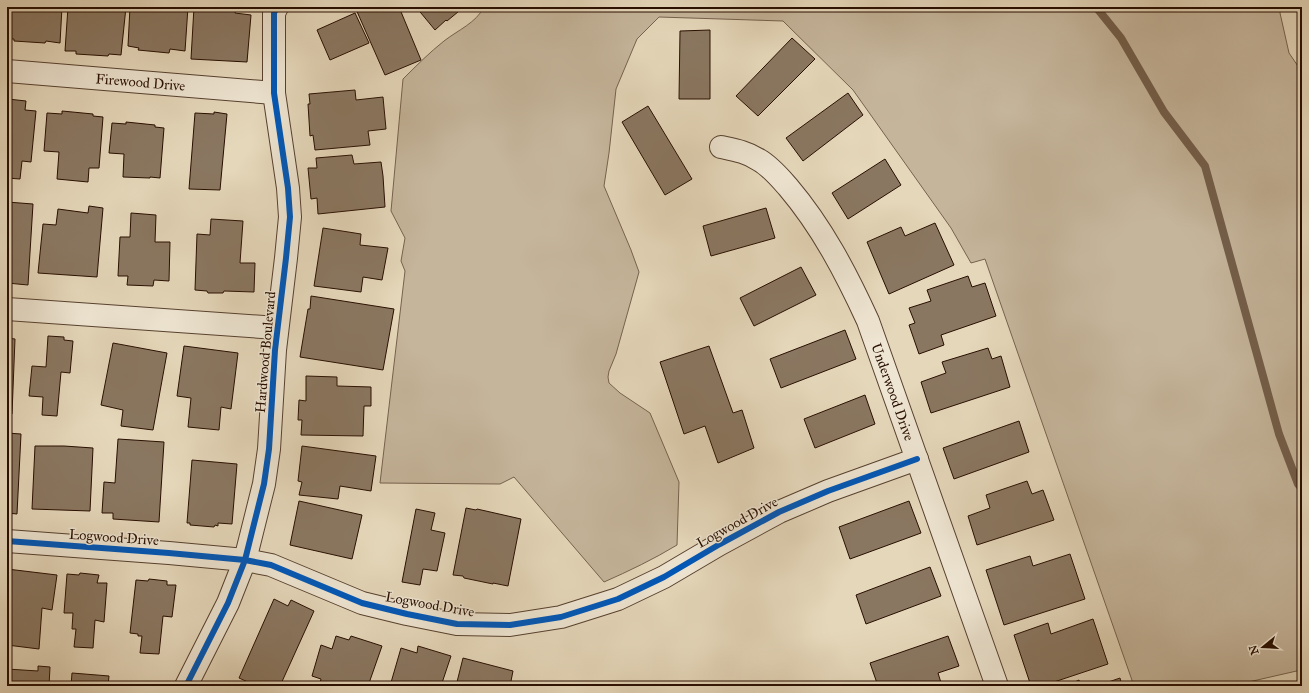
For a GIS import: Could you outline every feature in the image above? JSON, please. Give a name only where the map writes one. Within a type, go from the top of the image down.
[{"type":"street","name":"Hardwood Boulevard","points":[[186,686],[228,603],[245,560],[264,484],[269,449],[277,328],[290,217],[288,188],[274,93],[274,12],[277,7]]},
{"type":"street","name":"Firewood Drive","points":[[7,71],[274,93]]},
{"type":"street","name":"Underwood Drive","points":[[722,147],[742,151],[760,160],[781,179],[816,224],[841,265],[868,321],[997,686]]},
{"type":"street","points":[[7,309],[277,328]]},
{"type":"street","name":"Logwood Drive","points":[[7,541],[245,560],[271,565],[362,603],[457,624],[510,625],[561,617],[590,609],[624,596],[664,577],[779,512],[828,491],[918,459]]},
{"type":"shaded area","points":[[484,7],[1280,7],[1289,53],[1302,72],[1302,672],[1301,670],[1231,686],[1134,686],[985,259],[971,263],[951,228],[853,90],[783,21],[659,17],[637,39],[616,89],[604,186],[639,272],[608,377],[609,383],[620,393],[650,413],[679,482],[677,545],[641,565],[604,582],[514,477],[500,484],[380,483],[405,271],[401,261],[405,238],[391,211],[403,79],[439,45],[472,22],[481,13]]},
{"type":"building","points":[[7,7],[62,7],[60,43],[46,41],[45,43],[14,41],[14,39],[7,39]]},
{"type":"building","points":[[68,7],[126,7],[121,55],[109,54],[108,56],[76,54],[76,51],[65,51]]},
{"type":"building","points":[[130,7],[188,7],[185,51],[170,49],[169,53],[138,50],[139,48],[128,46]]},
{"type":"building","points":[[194,7],[236,7],[235,13],[251,15],[247,62],[191,59]]},
{"type":"building","points":[[355,7],[399,7],[421,60],[385,75]]},
{"type":"building","points":[[416,7],[464,7],[435,30]]},
{"type":"building","points":[[355,13],[369,43],[330,60],[317,30]]},
{"type":"building","points":[[710,30],[710,99],[679,99],[680,31]]},
{"type":"building","points":[[792,38],[815,59],[758,116],[736,96]]},
{"type":"building","points":[[355,90],[356,100],[383,97],[386,129],[368,131],[370,145],[315,150],[313,135],[310,136],[308,104],[310,104],[309,94]]},
{"type":"building","points":[[848,93],[863,115],[803,161],[786,138]]},
{"type":"building","points":[[8,99],[26,101],[25,110],[36,111],[31,162],[22,161],[20,179],[7,178]]},
{"type":"building","points":[[648,106],[692,179],[665,195],[622,122]]},
{"type":"building","points":[[62,111],[93,114],[93,116],[103,117],[99,168],[89,168],[88,182],[57,179],[59,152],[44,151],[47,113],[62,114]]},
{"type":"building","points":[[214,112],[227,114],[220,190],[189,189],[195,113],[214,114]]},
{"type":"building","points":[[126,122],[155,125],[155,127],[164,128],[160,178],[123,177],[124,154],[109,153],[112,123],[126,124]]},
{"type":"building","points":[[352,155],[354,164],[381,162],[385,207],[318,214],[317,198],[311,199],[308,168],[317,168],[316,158]]},
{"type":"building","points":[[885,159],[901,185],[848,219],[832,193]]},
{"type":"building","points":[[7,202],[33,204],[28,285],[7,283]]},
{"type":"building","points":[[89,206],[103,208],[97,277],[38,273],[43,224],[56,225],[58,209],[88,213]]},
{"type":"building","points":[[766,208],[775,238],[711,256],[703,226]]},
{"type":"building","points":[[131,213],[156,215],[155,242],[170,242],[169,281],[154,280],[153,286],[127,285],[128,276],[118,276],[120,237],[130,237]]},
{"type":"building","points":[[211,219],[243,221],[240,263],[255,263],[254,292],[224,291],[223,293],[208,293],[207,291],[195,290],[197,234],[210,235]]},
{"type":"building","points":[[935,223],[954,265],[889,294],[867,242],[901,227],[905,236]]},
{"type":"building","points":[[323,228],[361,234],[360,245],[388,248],[382,280],[363,277],[361,292],[314,286]]},
{"type":"building","points":[[801,267],[816,295],[754,326],[740,298]]},
{"type":"building","points":[[968,276],[972,287],[985,283],[996,316],[941,335],[944,345],[919,354],[909,325],[915,323],[909,308],[931,301],[927,290]]},
{"type":"building","points":[[311,296],[394,309],[383,370],[300,357],[308,309],[310,309]]},
{"type":"building","points":[[845,330],[856,359],[781,388],[770,359]]},
{"type":"building","points":[[48,336],[64,337],[64,340],[73,341],[70,373],[61,372],[57,416],[42,415],[43,397],[29,396],[32,366],[46,367]]},
{"type":"building","points":[[7,338],[15,339],[12,414],[7,414]]},
{"type":"building","points":[[113,343],[167,353],[153,430],[121,426],[123,410],[101,405]]},
{"type":"building","points":[[184,346],[238,353],[231,409],[221,407],[219,430],[188,427],[191,398],[177,396]]},
{"type":"building","points":[[709,346],[733,413],[742,410],[754,448],[718,463],[705,426],[684,434],[660,362]]},
{"type":"building","points":[[988,348],[992,359],[1001,356],[1010,387],[931,413],[921,382],[946,373],[942,362]]},
{"type":"building","points":[[306,376],[337,377],[337,386],[371,387],[371,406],[364,406],[363,436],[301,435],[302,420],[298,420],[299,400],[306,401]]},
{"type":"building","points":[[865,395],[875,424],[815,448],[804,419]]},
{"type":"building","points":[[1019,421],[1029,452],[954,479],[943,448]]},
{"type":"building","points":[[7,433],[21,434],[17,514],[7,513]]},
{"type":"building","points":[[118,439],[164,442],[159,522],[113,519],[113,513],[102,513],[104,482],[115,483]]},
{"type":"building","points":[[35,446],[93,448],[90,511],[32,509]]},
{"type":"building","points":[[302,446],[376,456],[371,491],[340,486],[338,499],[299,495],[302,482],[298,481]]},
{"type":"building","points":[[192,460],[237,464],[232,524],[218,523],[218,526],[215,525],[214,527],[190,525],[190,523],[187,523]]},
{"type":"building","points":[[1027,481],[1032,494],[1043,490],[1054,520],[977,545],[968,516],[990,508],[986,495]]},
{"type":"building","points":[[299,501],[362,515],[352,559],[290,545]]},
{"type":"building","points":[[909,501],[921,533],[850,559],[839,527]]},
{"type":"building","points":[[466,508],[521,519],[508,586],[453,575]]},
{"type":"building","points":[[416,509],[435,513],[431,530],[445,533],[437,571],[423,569],[420,585],[402,582]]},
{"type":"building","points":[[1070,554],[1085,599],[1004,625],[986,570],[1030,556],[1033,566]]},
{"type":"building","points":[[930,567],[941,596],[866,624],[856,595]]},
{"type":"building","points":[[7,569],[57,575],[52,610],[42,608],[39,649],[7,645]]},
{"type":"building","points":[[80,573],[99,575],[97,583],[107,583],[104,622],[95,620],[93,648],[74,647],[76,629],[72,629],[73,613],[64,613],[67,574],[79,575]]},
{"type":"building","points":[[149,579],[167,581],[167,585],[176,585],[172,617],[163,616],[159,654],[140,653],[142,636],[130,633],[136,580],[148,581]]},
{"type":"building","points":[[274,599],[288,606],[291,600],[314,611],[280,686],[257,686],[239,678]]},
{"type":"building","points":[[1093,619],[1108,664],[1042,686],[1031,686],[1014,635],[1048,623],[1051,634]]},
{"type":"building","points":[[336,636],[349,640],[351,636],[382,646],[368,686],[319,686],[321,679],[312,676],[321,645],[332,649]]},
{"type":"building","points":[[948,636],[959,666],[938,673],[942,686],[878,686],[870,663]]},
{"type":"building","points":[[418,646],[451,656],[441,686],[390,686],[401,648],[417,653]]},
{"type":"building","points":[[463,658],[513,671],[510,686],[456,686]]},
{"type":"building","points":[[38,666],[50,667],[49,686],[7,686],[7,669],[38,671]]},
{"type":"building","points":[[72,673],[109,676],[108,686],[71,686]]},
{"type":"building","points":[[1120,678],[1122,686],[1097,686]]},
{"type":"building","points":[[1079,680],[1081,686],[1064,686],[1068,685]]},
{"type":"waterway","points":[[1096,7],[1121,38],[1164,112],[1205,166],[1279,434],[1298,484],[1302,489]]},
{"type":"cycle path","points":[[186,686],[228,603],[245,560],[264,484],[269,449],[275,350],[290,217],[288,188],[274,93],[274,13],[277,7]]},
{"type":"cycle path","points":[[7,541],[245,560],[271,565],[362,603],[457,624],[510,625],[561,617],[618,599],[664,577],[779,512],[828,491],[917,459]]}]
